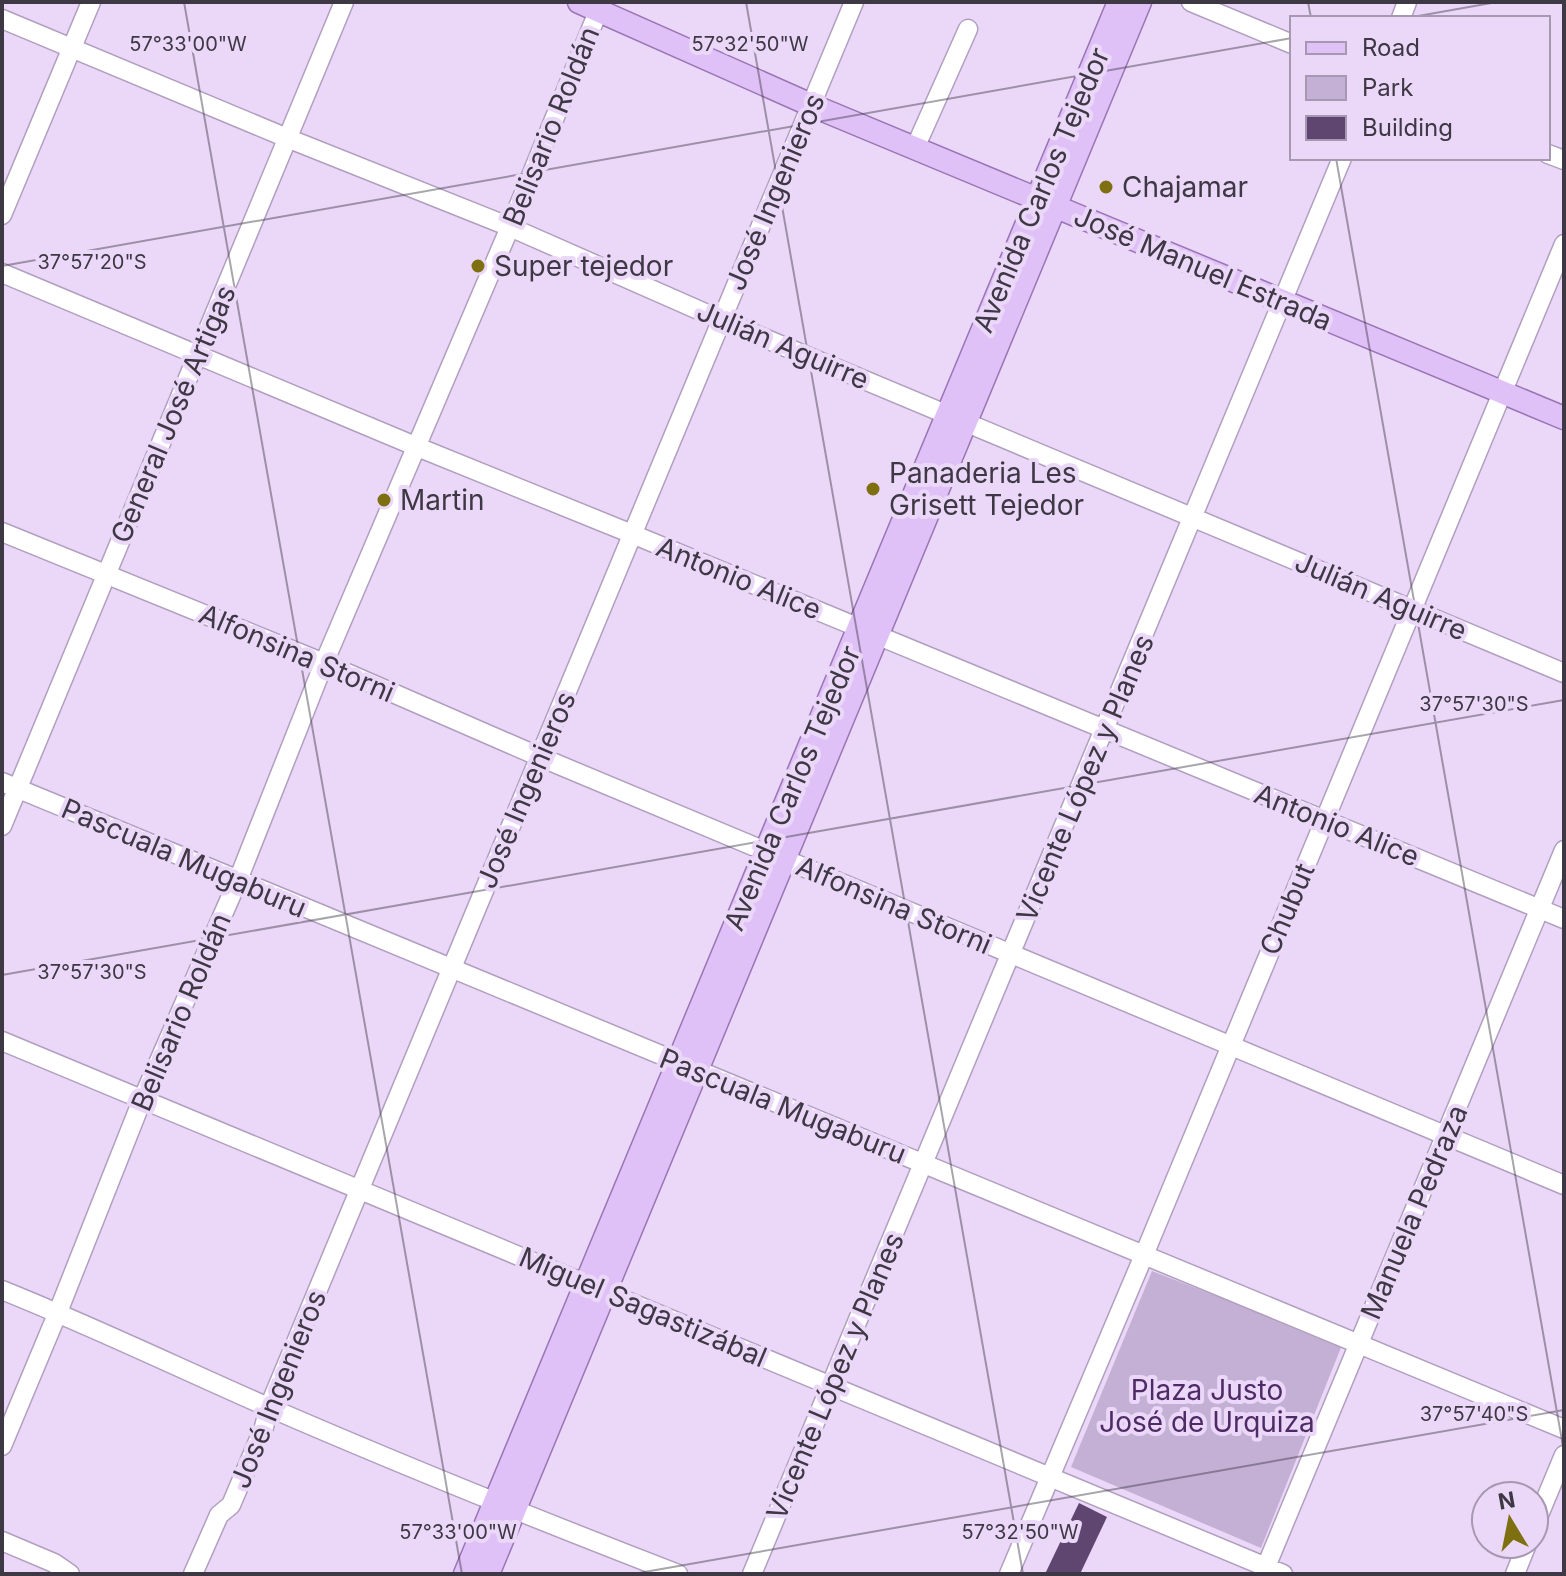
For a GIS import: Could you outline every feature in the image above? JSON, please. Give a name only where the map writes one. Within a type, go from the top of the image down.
[{"type":"main road","name":"Avenida Carlos Tejedor","points":[[1046,203],[1119,2]]},
{"type":"main road","name":"Avenida Carlos Tejedor","points":[[465,1574],[504,1506],[1046,203],[1140,2]]},
{"type":"main road","name":"José Manuel Estrada","points":[[593,5],[811,105],[1564,418]]},
{"type":"main road","name":"Avenida Carlos Tejedor","points":[[488,1574],[504,1506]]},
{"type":"street","points":[[2,215],[91,2]]},
{"type":"street","name":"General José Artigas","points":[[2,826],[10,785],[106,575],[344,2]]},
{"type":"street","name":"José Ingenieros","points":[[193,1574],[219,1515],[231,1505],[264,1427],[269,1407],[854,2]]},
{"type":"street","points":[[1191,2],[1290,43]]},
{"type":"street","name":"Belisario Roldán","points":[[2,1446],[142,1100],[238,880],[324,663],[510,227],[593,5]]},
{"type":"street","name":"Julián Aguirre","points":[[2,19],[510,227],[721,320],[1564,673]]},
{"type":"street","points":[[915,148],[968,29]]},
{"type":"street","name":"Vicente López y Planes","points":[[752,1574],[1341,160]]},
{"type":"street","name":"Chubut","points":[[1009,1574],[1564,244]]},
{"type":"street","name":"Antonio Alice","points":[[2,273],[1564,919]]},
{"type":"street","name":"Alfonsina Storni","points":[[2,532],[324,663],[540,757],[1564,1185]]},
{"type":"street","name":"Pascuala Mugaburu","points":[[10,785],[1564,1429]]},
{"type":"street","name":"Manuela Pedraza","points":[[1271,1572],[1359,1344],[1564,850]]},
{"type":"street","name":"Miguel Sagastizábal","points":[[2,1041],[1051,1477],[1271,1572]]},
{"type":"street","points":[[2,1290],[504,1506],[678,1574]]},
{"type":"street","points":[[1550,1489],[1564,1455]]},
{"type":"street","points":[[2,1541],[54,1563],[70,1574]]},
{"type":"green space","name":"Plaza Justo José de Urquiza","points":[[1152,1271],[1342,1345],[1261,1548],[1071,1467]]},
{"type":"building","points":[[1079,1503],[1107,1517],[1080,1574],[1045,1574]]},
{"type":"place","name":"Chajamar","points":[[1106,187]]},
{"type":"place","name":"Super tejedor","points":[[478,266]]},
{"type":"place","name":"Panaderia Les Grisett Tejedor","points":[[873,489]]},
{"type":"place","name":"Martin","points":[[384,500]]}]
